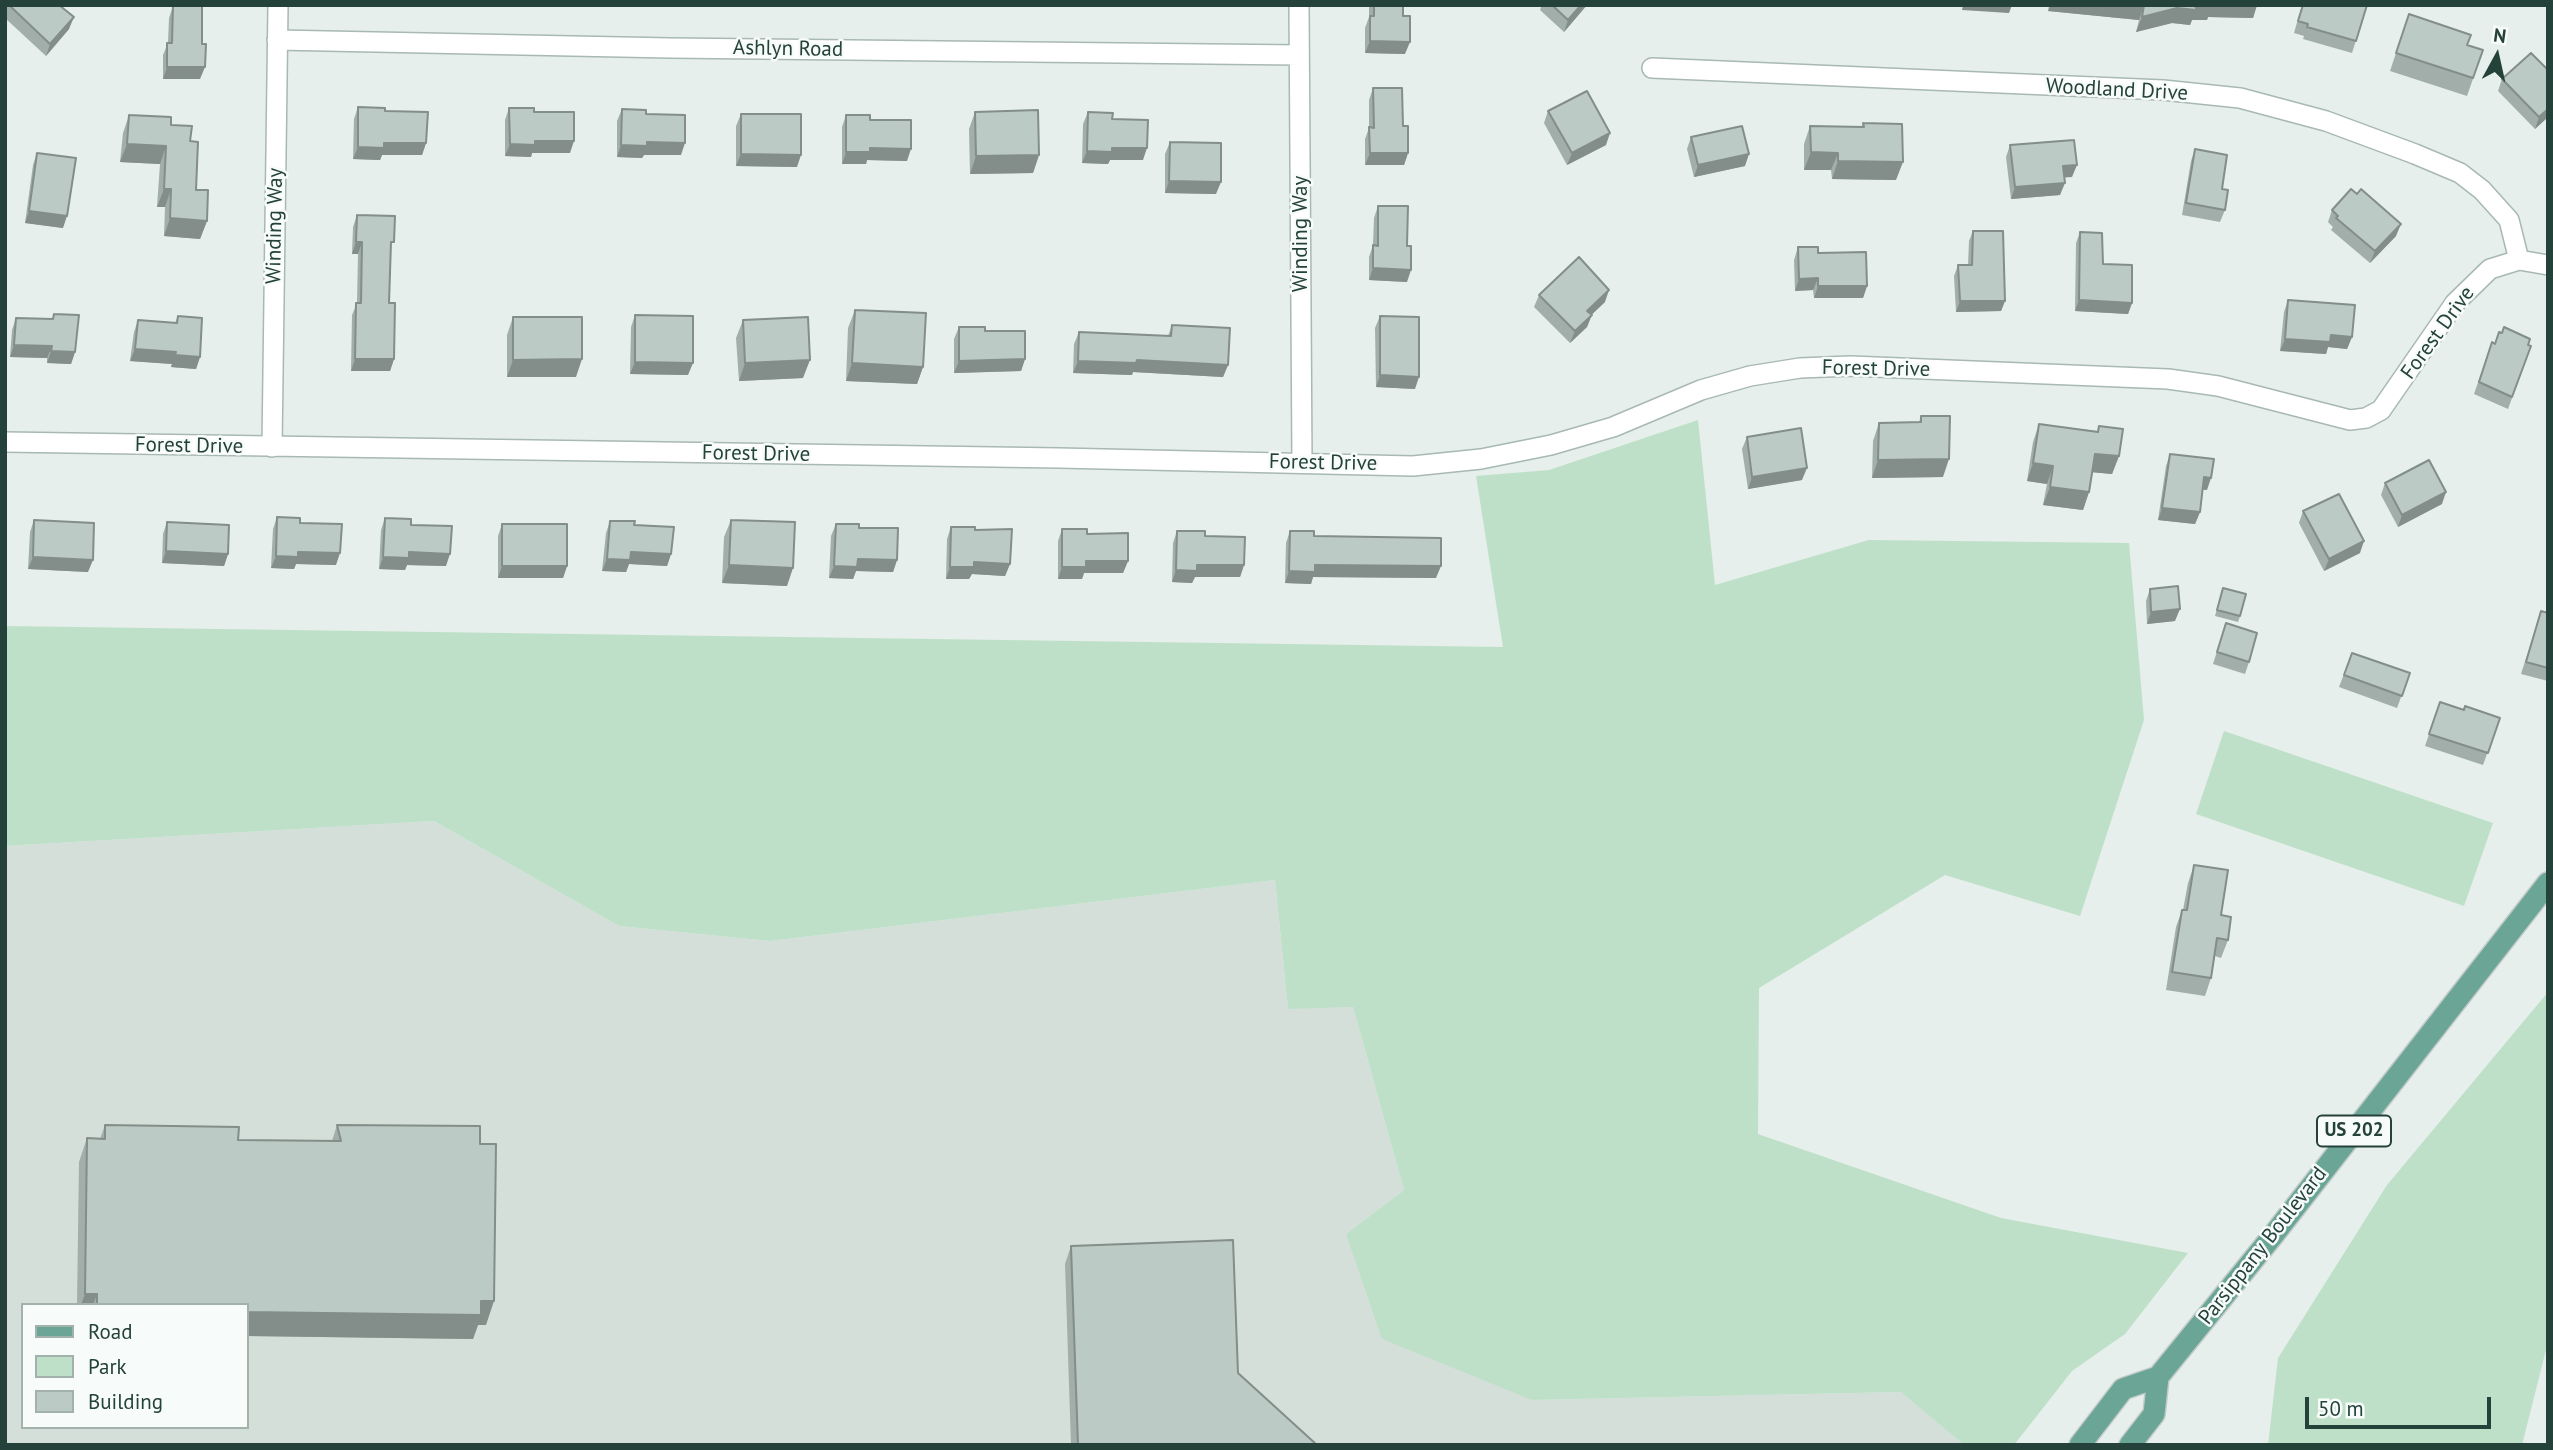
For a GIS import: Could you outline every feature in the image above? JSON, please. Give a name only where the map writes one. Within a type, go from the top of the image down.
[{"type":"main road","name":"Parsippany Boulevard","points":[[2158,1377],[2275,1233],[2548,883]]},
{"type":"main road","points":[[2080,1445],[2123,1389],[2158,1377],[2154,1414],[2130,1445]]},
{"type":"street","name":"Winding Way","points":[[272,447],[278,5]]},
{"type":"street","name":"Winding Way","points":[[1299,5],[1302,463]]},
{"type":"street","name":"Ashlyn Road","points":[[277,40],[1299,55]]},
{"type":"street","name":"Woodland Drive","points":[[1652,68],[2163,90],[2240,98],[2326,121],[2460,173],[2482,190],[2509,220],[2519,260]]},
{"type":"street","name":"Forest Drive","points":[[5,442],[1413,466],[1481,459],[1551,445],[1613,427],[1713,386],[1750,376],[1800,368],[1851,366],[2168,379],[2218,386],[2350,420],[2367,418],[2381,410],[2455,303],[2481,276],[2490,269],[2519,260],[2548,265]]},
{"type":"shaded area","points":[[434,821],[619,926],[770,941],[1275,880],[1288,1008],[1353,1007],[1404,1190],[1346,1234],[1532,1400],[1902,1392],[1964,1445],[5,1445],[5,846]]},
{"type":"green space","points":[[1698,420],[1715,585],[1869,540],[2129,543],[2144,720],[2080,916],[1945,875],[1759,988],[1758,1134],[2001,1218],[2188,1253],[2125,1334],[2072,1371],[2014,1445],[1964,1445],[1901,1392],[1532,1400],[1382,1339],[1346,1234],[1404,1190],[1353,1007],[1288,1009],[1275,880],[770,941],[619,926],[434,821],[5,846],[5,626],[1503,647],[1476,476],[1549,470]]},
{"type":"green space","points":[[2224,731],[2493,823],[2464,906],[2196,814]]},
{"type":"green space","points":[[2548,992],[2548,1342],[2522,1445],[2268,1445],[2278,1358],[2387,1185]]},
{"type":"building","points":[[9,5],[59,5],[74,17],[50,44]]},
{"type":"building","points":[[1374,5],[1403,5],[1403,16],[1410,16],[1410,42],[1370,41],[1370,16],[1374,16]]},
{"type":"building","points":[[1552,5],[1581,5],[1568,20]]},
{"type":"building","points":[[2144,5],[2192,5],[2196,10],[2177,8],[2142,17]]},
{"type":"building","points":[[2303,5],[2367,5],[2356,41],[2307,27],[2308,24],[2298,21]]},
{"type":"building","points":[[173,6],[202,6],[202,44],[206,44],[205,67],[167,67],[167,43],[172,43]]},
{"type":"building","points":[[2409,14],[2471,35],[2467,45],[2483,50],[2473,78],[2396,53]]},
{"type":"building","points":[[2531,53],[2548,70],[2548,109],[2539,117],[2502,79]]},
{"type":"building","points":[[1373,88],[1402,88],[1403,126],[1408,126],[1408,153],[1370,153],[1369,127],[1374,128]]},
{"type":"building","points":[[1587,91],[1610,133],[1572,153],[1548,111]]},
{"type":"building","points":[[358,107],[428,112],[426,143],[384,143],[384,148],[358,147]]},
{"type":"building","points":[[509,108],[534,108],[534,112],[574,112],[574,141],[535,141],[535,145],[510,144]]},
{"type":"building","points":[[622,109],[646,110],[646,114],[685,115],[685,143],[647,142],[647,146],[621,145]]},
{"type":"building","points":[[1038,110],[1039,155],[976,156],[975,112]]},
{"type":"building","points":[[1088,112],[1113,113],[1112,119],[1148,120],[1147,148],[1112,148],[1112,152],[1087,151]]},
{"type":"building","points":[[741,114],[801,114],[801,155],[741,154]]},
{"type":"building","points":[[129,115],[171,117],[171,125],[192,126],[190,141],[198,142],[196,190],[208,190],[207,221],[170,218],[171,189],[164,189],[166,146],[127,144]]},
{"type":"building","points":[[846,115],[870,115],[870,120],[911,120],[911,149],[870,148],[870,152],[846,152]]},
{"type":"building","points":[[1863,123],[1902,124],[1903,162],[1838,161],[1838,153],[1811,152],[1810,126],[1864,127]]},
{"type":"building","points":[[1742,126],[1749,154],[1698,165],[1691,137]]},
{"type":"building","points":[[2074,140],[2077,165],[2063,166],[2065,183],[2015,187],[2010,145]]},
{"type":"building","points":[[1170,142],[1221,143],[1221,182],[1169,181]]},
{"type":"building","points":[[2195,149],[2227,155],[2222,189],[2228,190],[2225,210],[2186,203]]},
{"type":"building","points":[[37,153],[76,158],[67,216],[29,211]]},
{"type":"building","points":[[2351,189],[2357,194],[2361,189],[2401,224],[2375,251],[2336,218],[2338,216],[2332,210]]},
{"type":"building","points":[[1378,206],[1408,206],[1407,246],[1411,246],[1411,270],[1373,268],[1373,245],[1378,246]]},
{"type":"building","points":[[357,215],[395,216],[394,242],[391,242],[389,303],[395,303],[394,359],[355,359],[356,303],[361,303],[362,242],[356,242]]},
{"type":"building","points":[[1973,231],[2003,231],[2005,301],[1960,301],[1958,265],[1972,265]]},
{"type":"building","points":[[2080,232],[2102,233],[2103,264],[2132,265],[2132,303],[2079,300]]},
{"type":"building","points":[[1798,247],[1818,247],[1818,253],[1866,252],[1867,286],[1818,286],[1818,278],[1799,279]]},
{"type":"building","points":[[1579,257],[1609,290],[1587,311],[1592,315],[1575,331],[1539,295]]},
{"type":"building","points":[[2288,300],[2355,305],[2352,337],[2331,335],[2330,342],[2285,339]]},
{"type":"building","points":[[855,310],[926,313],[923,367],[852,363]]},
{"type":"building","points":[[54,314],[79,315],[75,352],[51,351],[52,346],[14,345],[16,318],[53,319]]},
{"type":"building","points":[[635,315],[693,316],[693,363],[635,362]]},
{"type":"building","points":[[178,316],[202,318],[200,357],[135,349],[138,320],[177,323]]},
{"type":"building","points":[[1380,316],[1419,317],[1419,377],[1380,375]]},
{"type":"building","points":[[513,317],[582,317],[582,359],[513,360]]},
{"type":"building","points":[[808,317],[810,360],[745,363],[743,320]]},
{"type":"building","points":[[1172,325],[1230,328],[1228,365],[1137,360],[1136,363],[1078,361],[1079,332],[1171,336]]},
{"type":"building","points":[[959,327],[985,327],[985,331],[1025,331],[1025,359],[959,361]]},
{"type":"building","points":[[2504,327],[2530,339],[2528,345],[2531,346],[2512,397],[2479,382],[2492,342],[2495,344]]},
{"type":"building","points":[[1921,416],[1950,416],[1949,459],[1878,460],[1879,423],[1921,422]]},
{"type":"building","points":[[2039,424],[2098,432],[2099,426],[2123,429],[2119,456],[2095,454],[2089,492],[2050,487],[2053,466],[2033,463]]},
{"type":"building","points":[[1801,428],[1807,468],[1752,477],[1747,437]]},
{"type":"building","points":[[2170,454],[2214,459],[2211,478],[2204,477],[2200,512],[2162,508]]},
{"type":"building","points":[[2429,460],[2446,492],[2402,515],[2385,483]]},
{"type":"building","points":[[2339,494],[2364,541],[2329,559],[2303,511]]},
{"type":"building","points":[[277,517],[300,518],[300,523],[342,524],[340,553],[298,552],[298,557],[276,556]]},
{"type":"building","points":[[385,518],[411,519],[411,525],[452,526],[450,554],[409,552],[409,558],[383,557]]},
{"type":"building","points":[[34,520],[94,523],[93,560],[33,557]]},
{"type":"building","points":[[731,520],[795,522],[793,568],[729,565]]},
{"type":"building","points":[[610,521],[635,521],[634,525],[674,527],[671,554],[631,552],[630,560],[607,559]]},
{"type":"building","points":[[167,522],[229,525],[228,554],[166,551]]},
{"type":"building","points":[[502,524],[567,524],[567,566],[502,566]]},
{"type":"building","points":[[836,524],[859,524],[859,528],[898,528],[897,560],[858,559],[857,567],[834,566]]},
{"type":"building","points":[[951,527],[975,527],[975,530],[1012,529],[1010,564],[974,562],[974,567],[950,567]]},
{"type":"building","points":[[1062,529],[1087,529],[1087,534],[1128,533],[1128,561],[1086,561],[1086,567],[1062,567]]},
{"type":"building","points":[[1177,531],[1205,531],[1205,536],[1245,537],[1244,565],[1197,565],[1197,571],[1176,570]]},
{"type":"building","points":[[1290,531],[1314,531],[1314,536],[1441,538],[1441,566],[1315,565],[1315,572],[1289,571]]},
{"type":"building","points":[[2178,586],[2180,609],[2151,612],[2150,589]]},
{"type":"building","points":[[2223,588],[2246,594],[2240,616],[2217,610]]},
{"type":"building","points":[[2541,611],[2548,613],[2548,668],[2526,662]]},
{"type":"building","points":[[2226,623],[2257,633],[2249,662],[2217,652]]},
{"type":"building","points":[[2352,653],[2410,673],[2402,696],[2344,675]]},
{"type":"building","points":[[2440,702],[2464,710],[2465,706],[2500,718],[2488,753],[2429,734]]},
{"type":"building","points":[[2194,865],[2228,870],[2221,915],[2231,917],[2228,940],[2217,938],[2211,978],[2172,972],[2182,910],[2187,910]]},
{"type":"building","points":[[105,1125],[239,1127],[238,1140],[341,1141],[337,1125],[480,1126],[480,1144],[496,1144],[494,1301],[481,1301],[481,1315],[248,1312],[248,1303],[97,1303],[97,1294],[85,1294],[87,1138],[105,1139]]},
{"type":"building","points":[[1233,1240],[1238,1373],[1317,1445],[1078,1445],[1071,1246]]}]
